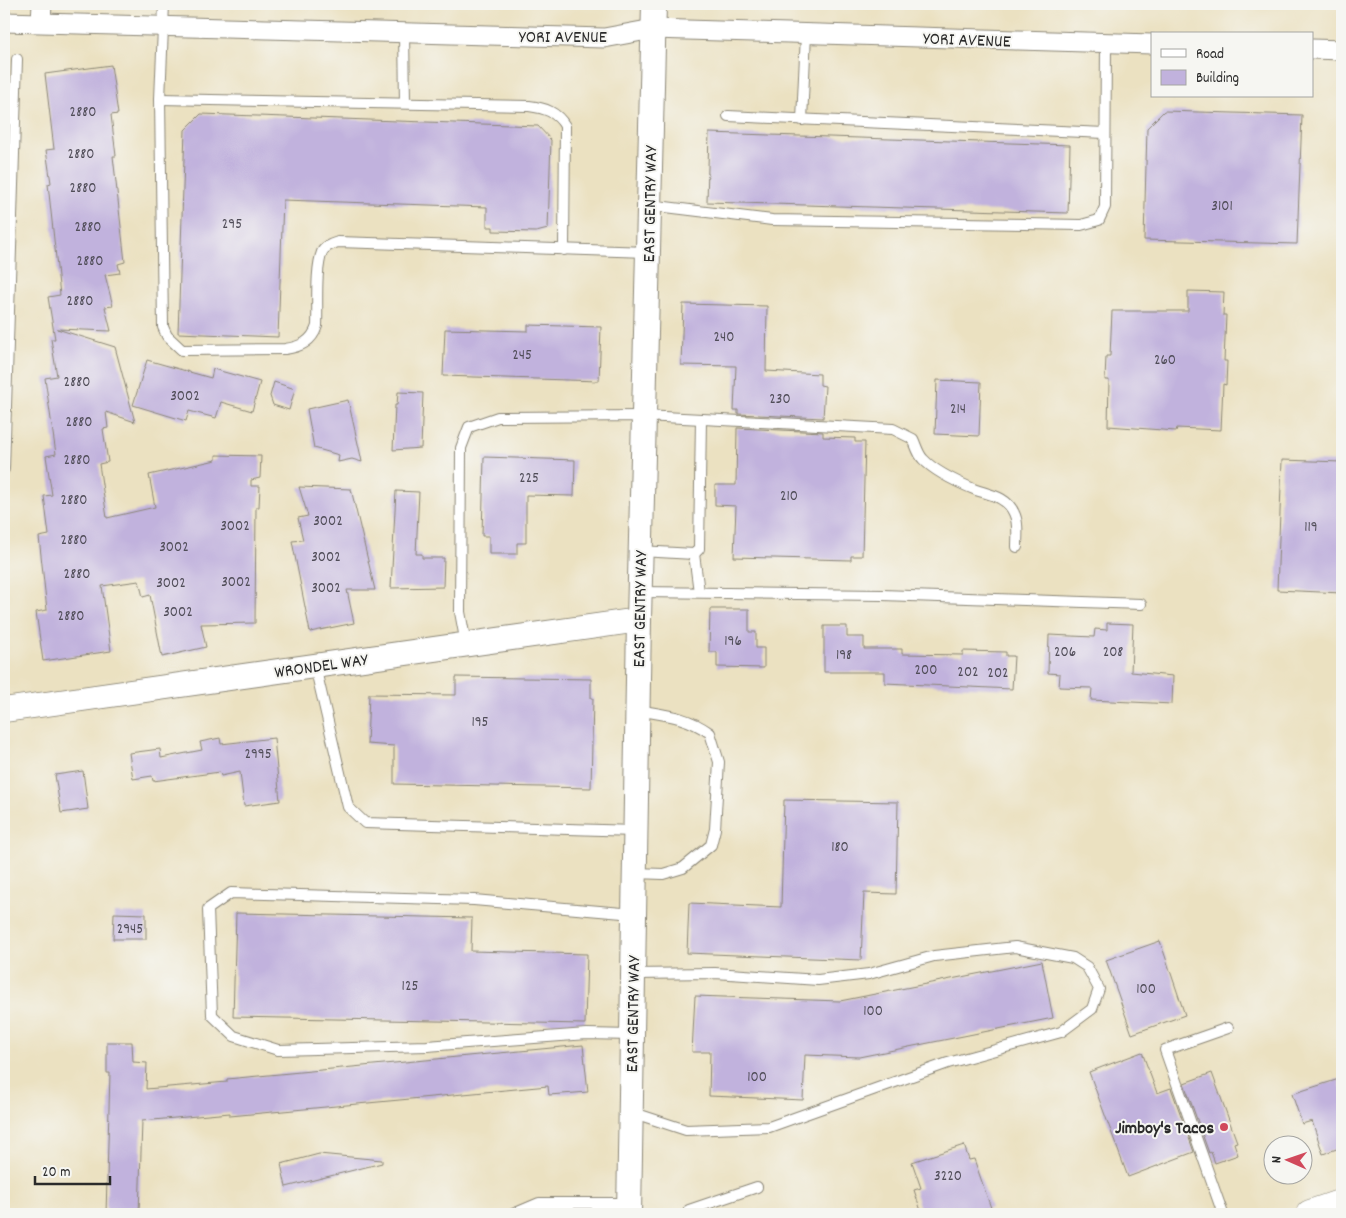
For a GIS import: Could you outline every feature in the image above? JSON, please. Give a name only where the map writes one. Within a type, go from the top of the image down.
[{"type":"main road","points":[[1310,1214],[1342,1203]]},
{"type":"street","name":"EAST GENTRY WAY","points":[[629,1208],[640,550],[654,4]]},
{"type":"street","name":"YORI AVENUE","points":[[4,22],[42,13],[162,26],[604,38],[653,29],[1151,44]]},
{"type":"street","points":[[1314,49],[1342,50]]},
{"type":"street","name":"WRONDEL WAY","points":[[4,710],[639,620]]},
{"type":"lane","points":[[164,4],[160,99],[163,327],[167,336],[182,350],[285,350],[298,347],[308,341],[314,335],[317,326],[322,250],[328,245],[338,242],[648,252]]},
{"type":"lane","points":[[404,32],[404,103]]},
{"type":"lane","points":[[802,120],[806,34]]},
{"type":"lane","points":[[649,205],[772,220],[1081,225],[1099,220],[1105,207],[1106,43]]},
{"type":"lane","points":[[4,469],[17,59]]},
{"type":"lane","points":[[160,99],[404,103],[544,108],[560,117],[564,126],[564,250]]},
{"type":"lane","points":[[728,116],[1105,133]]},
{"type":"lane","points":[[466,644],[460,612],[461,448],[469,427],[498,417],[644,416],[893,429],[913,439],[921,458],[933,468],[977,490],[994,494],[1006,503],[1014,512],[1016,547]]},
{"type":"lane","points":[[640,550],[694,554],[699,549],[702,419]]},
{"type":"lane","points":[[694,554],[699,592]]},
{"type":"lane","points":[[640,592],[882,595],[1142,604]]},
{"type":"lane","points":[[315,666],[348,807],[365,823],[635,831]]},
{"type":"lane","points":[[635,873],[663,874],[683,868],[711,845],[715,829],[719,762],[710,733],[700,726],[682,717],[637,710]]},
{"type":"lane","points":[[632,1035],[587,1034],[427,1046],[278,1050],[234,1036],[212,1015],[208,909],[231,893],[474,900],[634,914]]},
{"type":"lane","points":[[631,1112],[686,1130],[768,1127],[948,1063],[1061,1032],[1092,1009],[1099,989],[1087,967],[1073,958],[1015,947],[934,956],[869,974],[818,980],[715,973],[633,974]]},
{"type":"lane","points":[[1223,1214],[1165,1050],[1228,1028]]},
{"type":"lane","points":[[690,1214],[689,1210],[757,1188]]},
{"type":"lane","points":[[513,1214],[539,1203],[629,1208]]},
{"type":"building","points":[[111,65],[118,114],[111,115],[116,156],[113,156],[125,262],[118,264],[120,273],[105,275],[113,306],[105,307],[111,331],[57,329],[115,347],[135,422],[106,412],[108,428],[103,429],[108,462],[99,464],[107,518],[155,507],[149,475],[216,460],[216,455],[261,456],[260,478],[251,480],[251,486],[260,486],[259,507],[256,507],[255,623],[201,624],[206,647],[162,657],[150,595],[143,597],[139,581],[102,586],[111,651],[43,661],[36,612],[47,610],[39,537],[49,535],[44,496],[52,495],[46,456],[56,454],[45,378],[57,376],[51,339],[55,339],[48,297],[60,295],[48,184],[51,183],[46,150],[54,149],[45,74]]},
{"type":"building","points":[[1164,111],[1302,115],[1297,244],[1144,240],[1147,128]]},
{"type":"building","points":[[201,114],[538,126],[551,140],[548,229],[536,232],[493,231],[493,227],[487,227],[487,207],[283,200],[278,337],[178,333],[185,130]]},
{"type":"building","points":[[709,133],[1070,145],[1068,213],[707,202]]},
{"type":"building","points":[[1188,291],[1224,292],[1223,315],[1226,315],[1224,361],[1227,361],[1226,385],[1223,384],[1221,430],[1177,428],[1176,431],[1108,426],[1109,380],[1105,380],[1106,356],[1110,356],[1112,311],[1188,311]]},
{"type":"building","points":[[683,304],[767,306],[766,371],[820,374],[820,385],[825,386],[823,418],[738,414],[738,410],[734,410],[736,366],[681,365]]},
{"type":"building","points":[[528,325],[601,327],[599,381],[443,376],[445,329],[528,331]]},
{"type":"building","points":[[147,360],[211,378],[213,369],[260,382],[252,411],[221,402],[216,418],[189,411],[186,421],[133,405]]},
{"type":"building","points":[[937,380],[981,382],[979,436],[935,434]]},
{"type":"building","points":[[274,382],[295,389],[289,410],[273,405],[270,396]]},
{"type":"building","points":[[398,392],[423,393],[421,448],[393,450],[395,405],[397,405]]},
{"type":"building","points":[[348,400],[362,462],[352,459],[338,462],[339,455],[314,448],[307,409]]},
{"type":"building","points":[[737,428],[823,432],[823,437],[855,438],[855,442],[865,442],[862,556],[851,556],[851,560],[734,557],[736,506],[715,505],[715,485],[736,485]]},
{"type":"building","points":[[484,457],[575,460],[574,496],[526,495],[526,543],[517,543],[517,554],[489,554],[489,536],[482,536]]},
{"type":"building","points":[[1282,460],[1342,462],[1342,593],[1277,590]]},
{"type":"building","points":[[299,487],[351,489],[375,590],[347,590],[354,623],[310,632],[292,541],[303,540],[298,518],[308,516]]},
{"type":"building","points":[[396,491],[419,492],[416,554],[422,554],[422,558],[444,558],[443,587],[391,588]]},
{"type":"building","points":[[710,609],[749,609],[749,632],[756,632],[756,648],[764,648],[764,668],[717,667],[717,652],[709,652]]},
{"type":"building","points":[[1107,623],[1133,624],[1131,672],[1173,676],[1172,704],[1091,700],[1092,688],[1059,687],[1060,674],[1048,673],[1049,635],[1094,637],[1095,629],[1107,630]]},
{"type":"building","points":[[824,626],[847,626],[847,637],[864,637],[864,649],[902,649],[902,654],[963,655],[963,651],[1006,652],[1006,656],[1014,656],[1012,689],[885,683],[885,672],[824,672]]},
{"type":"building","points":[[456,677],[591,679],[591,698],[593,698],[591,788],[394,784],[394,746],[367,744],[369,694],[456,695]]},
{"type":"building","points":[[220,738],[221,744],[274,738],[280,801],[244,806],[240,772],[221,776],[220,772],[153,781],[152,776],[133,779],[129,753],[160,749],[161,758],[202,750],[200,742]]},
{"type":"building","points":[[83,771],[88,809],[61,813],[55,775]]},
{"type":"building","points":[[784,800],[898,802],[896,894],[864,893],[861,960],[687,953],[689,903],[781,907]]},
{"type":"building","points":[[114,913],[146,914],[146,939],[113,939]]},
{"type":"building","points":[[236,913],[472,918],[471,951],[587,954],[585,1024],[233,1017]]},
{"type":"building","points":[[1160,941],[1185,1015],[1132,1034],[1106,960]]},
{"type":"building","points":[[1042,961],[1053,1018],[859,1057],[805,1055],[803,1100],[709,1096],[710,1052],[692,1052],[695,996],[840,1001]]},
{"type":"building","points":[[107,1042],[132,1042],[133,1062],[147,1063],[146,1089],[227,1082],[227,1079],[583,1045],[588,1092],[549,1095],[548,1086],[230,1116],[230,1113],[142,1121],[139,1214],[106,1214],[110,1073],[107,1073]]},
{"type":"building","points":[[1142,1052],[1157,1093],[1171,1088],[1194,1152],[1128,1177],[1089,1072]]},
{"type":"building","points":[[1212,1073],[1237,1142],[1234,1143],[1238,1155],[1215,1163],[1211,1152],[1209,1153],[1184,1083]]},
{"type":"building","points":[[1339,1079],[1342,1092],[1342,1147],[1323,1154],[1312,1121],[1302,1124],[1292,1094]]},
{"type":"building","points":[[964,1145],[969,1160],[974,1159],[991,1208],[972,1214],[922,1214],[914,1190],[921,1188],[912,1162]]},
{"type":"building","points":[[319,1154],[382,1160],[382,1163],[286,1187],[281,1164]]},
{"type":"place","name":"Jimboy's Tacos","points":[[1224,1127]]}]
